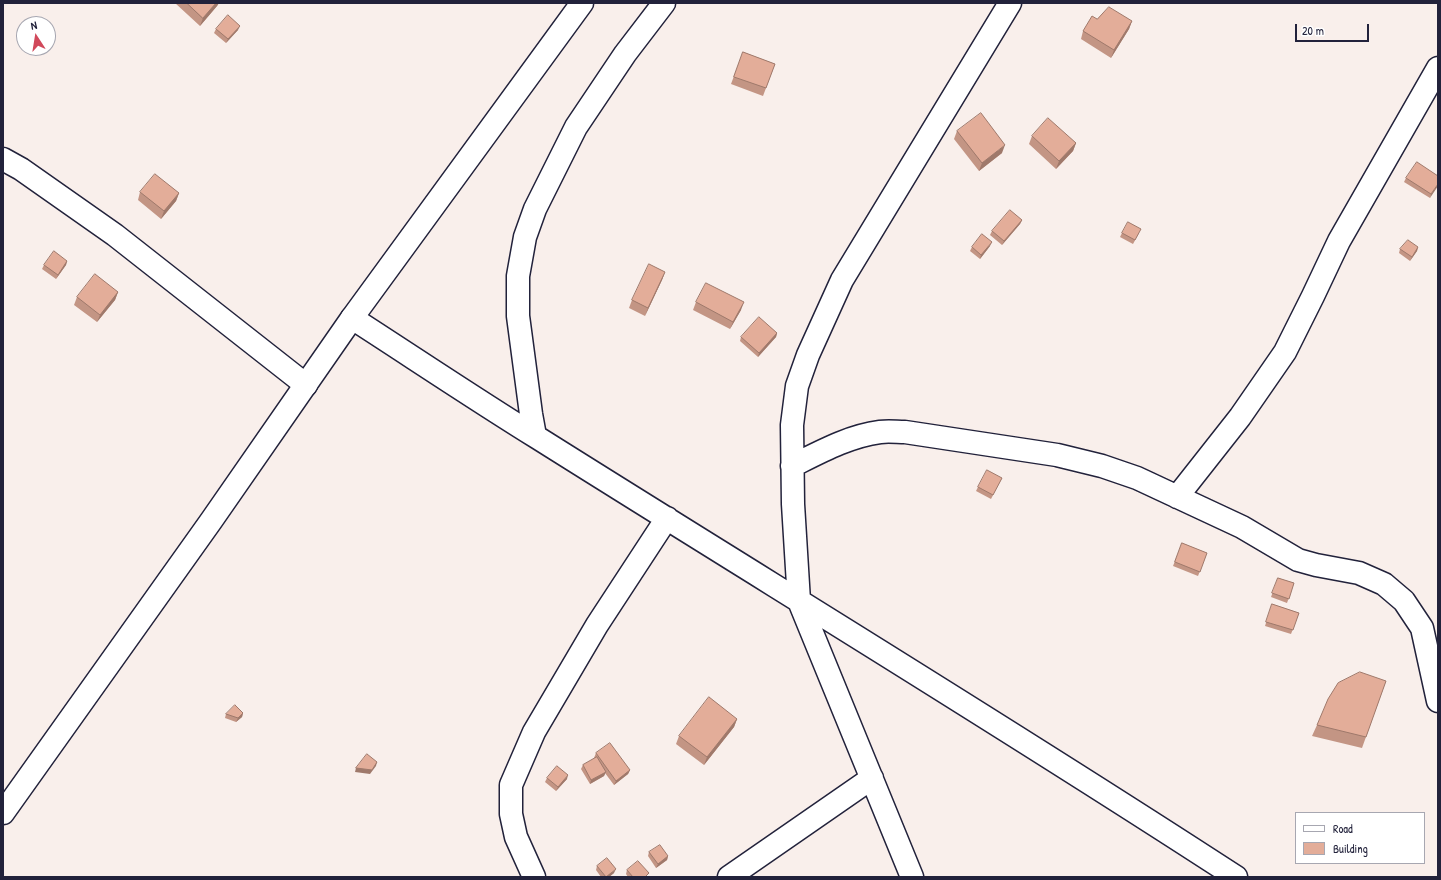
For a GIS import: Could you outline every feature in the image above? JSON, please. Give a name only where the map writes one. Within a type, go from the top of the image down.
[{"type":"street","points":[[3,813],[211,521],[352,318],[582,3]]},
{"type":"street","points":[[535,436],[530,414],[518,316],[518,276],[525,237],[535,209],[576,127],[625,54],[664,3]]},
{"type":"street","points":[[912,877],[799,601],[793,504],[792,425],[797,386],[808,355],[842,280],[1010,3]]},
{"type":"street","points":[[1177,496],[1240,417],[1285,352],[1339,241],[1438,68]]},
{"type":"street","points":[[3,159],[115,234],[306,385]]},
{"type":"street","points":[[352,318],[535,436],[1162,829],[1236,877]]},
{"type":"street","points":[[792,466],[859,436],[881,432],[905,432],[1057,455],[1102,466],[1137,478],[1242,527],[1298,560],[1359,573],[1384,584],[1404,601],[1422,628],[1438,701]]},
{"type":"street","points":[[534,877],[516,838],[511,814],[511,785],[538,725],[597,625],[667,518]]},
{"type":"street","points":[[729,877],[872,778]]},
{"type":"building","points":[[187,3],[216,3],[203,18]]},
{"type":"building","points":[[1109,7],[1132,21],[1114,50],[1083,31],[1092,16],[1097,19]]},
{"type":"building","points":[[228,15],[240,26],[228,39],[216,29]]},
{"type":"building","points":[[743,52],[775,64],[766,88],[734,77]]},
{"type":"building","points":[[981,113],[1005,145],[982,163],[957,131]]},
{"type":"building","points":[[1048,118],[1076,143],[1059,161],[1032,136]]},
{"type":"building","points":[[1417,162],[1438,176],[1438,184],[1431,194],[1406,178]]},
{"type":"building","points":[[155,174],[179,193],[164,211],[140,192]]},
{"type":"building","points":[[1010,210],[1022,220],[1004,241],[992,231]]},
{"type":"building","points":[[1128,222],[1141,229],[1135,240],[1122,233]]},
{"type":"building","points":[[982,234],[992,242],[981,255],[972,247]]},
{"type":"building","points":[[1408,240],[1418,247],[1412,257],[1400,249]]},
{"type":"building","points":[[54,251],[67,261],[58,275],[44,265]]},
{"type":"building","points":[[649,264],[665,272],[648,308],[632,300]]},
{"type":"building","points":[[95,274],[118,292],[100,315],[77,297]]},
{"type":"building","points":[[706,283],[744,302],[733,322],[696,302]]},
{"type":"building","points":[[759,317],[777,333],[759,353],[741,337]]},
{"type":"building","points":[[987,470],[1002,478],[993,495],[978,487]]},
{"type":"building","points":[[1182,543],[1207,553],[1200,572],[1175,562]]},
{"type":"building","points":[[1278,578],[1294,583],[1289,599],[1272,593]]},
{"type":"building","points":[[1272,604],[1299,613],[1293,630],[1266,622]]},
{"type":"building","points":[[1360,672],[1386,681],[1366,737],[1317,725],[1328,699],[1338,683]]},
{"type":"building","points":[[709,697],[737,719],[707,757],[679,736]]},
{"type":"building","points":[[235,705],[243,713],[238,718],[226,714]]},
{"type":"building","points":[[610,743],[630,770],[616,781],[596,753]]},
{"type":"building","points":[[367,754],[377,762],[372,770],[356,768]]},
{"type":"building","points":[[597,757],[606,772],[591,780],[583,765]]},
{"type":"building","points":[[557,766],[568,775],[558,787],[547,778]]},
{"type":"building","points":[[660,845],[668,856],[658,864],[649,852]]},
{"type":"building","points":[[607,858],[616,869],[606,877],[597,866]]},
{"type":"building","points":[[638,861],[649,873],[645,877],[633,877],[627,870]]}]
